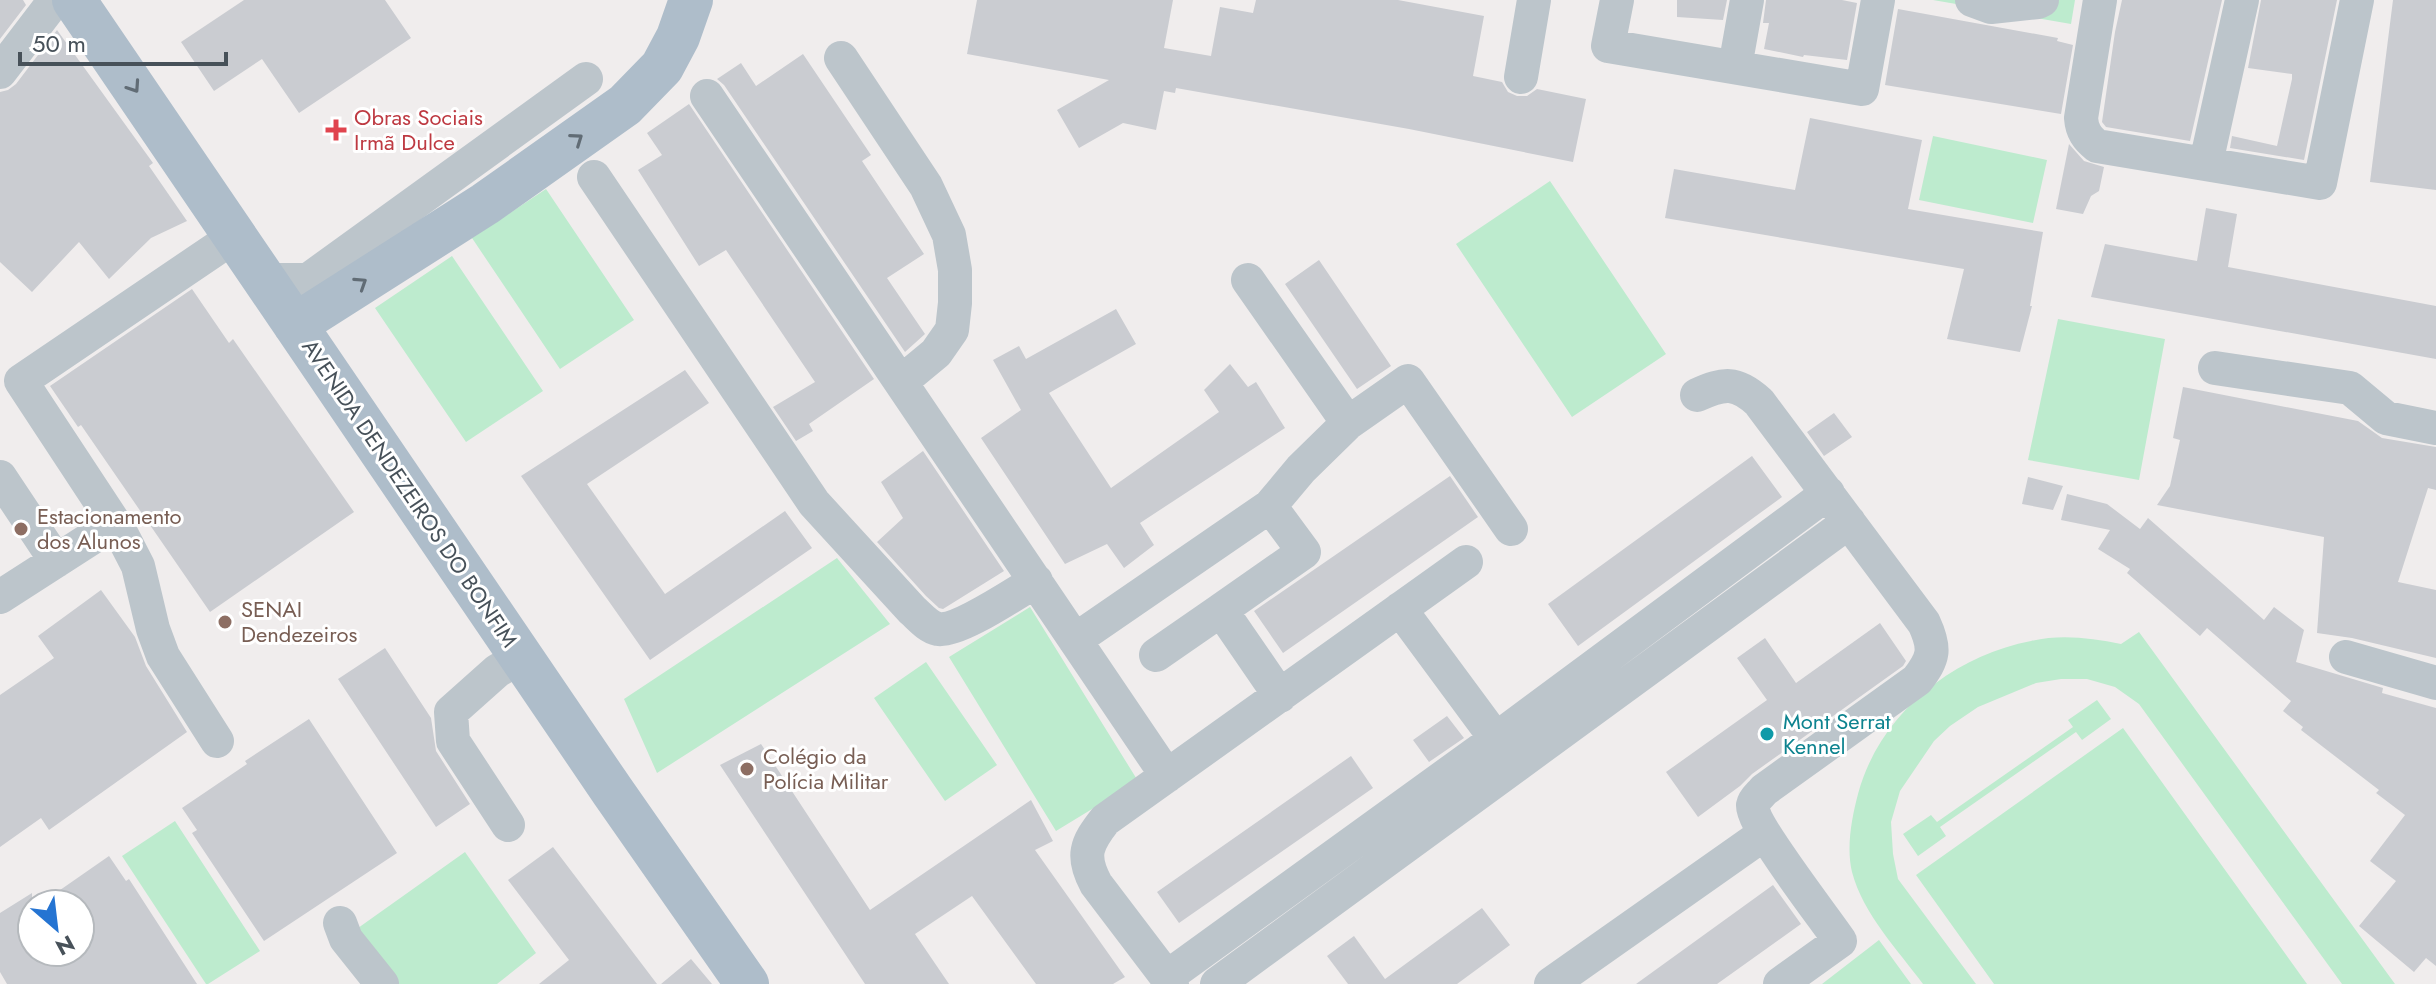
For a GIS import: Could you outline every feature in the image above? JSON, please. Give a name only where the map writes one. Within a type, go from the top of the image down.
[{"type":"main road","name":"AVENIDA DENDEZEIROS DO BONFIM","points":[[74,0],[747,984]]},
{"type":"main road","points":[[295,325],[485,204],[625,105],[662,67],[678,37],[691,0]]},
{"type":"street","points":[[0,72],[55,0]]},
{"type":"street","points":[[1521,77],[1534,0]]},
{"type":"street","points":[[1617,0],[1608,46],[1862,89],[1878,0]]},
{"type":"street","points":[[1735,67],[1747,0]]},
{"type":"street","points":[[1972,0],[1991,7],[2042,0]]},
{"type":"street","points":[[2100,0],[2081,118],[2085,133],[2097,146],[2320,183],[2357,0]]},
{"type":"street","points":[[2206,163],[2242,0]]},
{"type":"street","points":[[841,58],[926,186],[949,235],[955,270],[952,330],[936,353],[901,382]]},
{"type":"street","points":[[265,280],[308,280],[586,79]]},
{"type":"street","points":[[707,96],[1167,776]]},
{"type":"street","points":[[594,177],[814,503],[912,610],[929,625],[939,629],[958,626],[1036,581]]},
{"type":"street","points":[[217,741],[163,656],[153,629],[138,566],[115,523],[11,382],[235,236]]},
{"type":"street","points":[[1248,280],[1348,423]]},
{"type":"street","points":[[2215,368],[2350,388],[2386,418],[2436,428]]},
{"type":"street","points":[[1075,640],[1270,506],[1301,469],[1348,423],[1408,381],[1511,529]]},
{"type":"street","points":[[1697,395],[1714,387],[1732,385],[1747,391],[1759,402],[1924,623],[1931,638],[1933,654],[1917,680],[1764,790],[1754,801],[1753,809],[1764,834],[1840,941],[1780,984]]},
{"type":"street","points":[[0,477],[56,561]]},
{"type":"street","points":[[1466,562],[1105,820],[1093,836],[1086,853],[1088,868],[1096,884],[1170,980],[1828,493]]},
{"type":"street","points":[[1156,655],[1304,552],[1270,506]]},
{"type":"street","points":[[1217,984],[1849,522]]},
{"type":"street","points":[[0,597],[115,523]]},
{"type":"street","points":[[1400,609],[1496,739]]},
{"type":"street","points":[[1221,610],[1280,696]]},
{"type":"street","points":[[508,825],[453,741],[451,712],[497,671],[521,657]]},
{"type":"street","points":[[2346,657],[2436,683]]},
{"type":"street","points":[[1551,984],[1764,834]]},
{"type":"street","points":[[340,923],[346,939],[382,984]]},
{"type":"green space","points":[[1933,0],[2075,0],[2071,24]]},
{"type":"green space","points":[[1933,136],[2047,160],[2033,223],[1919,200]]},
{"type":"green space","points":[[1550,181],[1666,354],[1572,417],[1456,244]]},
{"type":"green space","points":[[546,189],[634,320],[560,369],[472,238]]},
{"type":"green space","points":[[452,256],[543,391],[466,442],[375,308]]},
{"type":"green space","points":[[2058,319],[2165,339],[2139,480],[2028,460]]},
{"type":"green space","points":[[837,558],[890,624],[657,773],[624,699]]},
{"type":"green space","points":[[1030,607],[1138,781],[1056,831],[949,657]]},
{"type":"green space","points":[[2139,632],[2395,984],[2342,984],[2139,704],[2115,687],[2087,679],[2036,683],[1978,707],[1934,741],[1900,791],[1891,822],[1898,879],[1976,984],[1923,984],[1882,931],[1864,902],[1852,872],[1850,832],[1868,765],[1901,715],[1947,675],[2002,649],[2031,641],[2065,637],[2121,644]]},
{"type":"green space","points":[[926,662],[997,765],[945,801],[874,698]]},
{"type":"green space","points":[[2097,700],[2111,719],[2082,740],[2076,732],[1940,827],[1946,836],[1918,856],[1903,834],[1931,815],[1937,822],[2073,727],[2068,720]]},
{"type":"green space","points":[[2123,728],[2307,984],[1994,984],[1916,875]]},
{"type":"green space","points":[[175,821],[260,951],[208,984],[122,856]]},
{"type":"green space","points":[[465,852],[536,953],[497,984],[392,984],[351,933]]},
{"type":"green space","points":[[1879,940],[1911,984],[1822,984]]},
{"type":"building","points":[[0,0],[23,0],[26,5],[0,39]]},
{"type":"building","points":[[244,0],[385,0],[411,38],[299,113],[262,59],[214,91],[181,42]]},
{"type":"building","points":[[977,0],[1173,0],[1164,48],[1211,56],[1220,7],[1253,13],[1256,0],[1398,0],[1484,16],[1473,76],[1502,82],[1508,92],[1517,96],[1527,96],[1537,89],[1586,99],[1573,162],[1176,88],[1175,93],[1164,91],[1156,130],[1123,123],[1079,148],[1057,110],[1109,80],[967,54]]},
{"type":"building","points":[[1677,0],[1727,0],[1723,20],[1677,17]]},
{"type":"building","points":[[1766,0],[1842,0],[1857,3],[1847,60],[1803,57],[1764,49],[1769,23],[1763,23]]},
{"type":"building","points":[[2122,0],[2222,0],[2190,141],[2106,127],[2102,122]]},
{"type":"building","points":[[2261,0],[2337,0],[2304,160],[2230,148],[2232,136],[2277,146],[2292,79],[2292,74],[2248,68]]},
{"type":"building","points":[[2393,0],[2436,0],[2436,190],[2370,182]]},
{"type":"building","points":[[1898,9],[2058,38],[2057,41],[2073,45],[2061,114],[1885,85]]},
{"type":"building","points":[[57,30],[153,163],[149,166],[187,221],[151,238],[109,279],[79,242],[32,292],[0,262],[0,92],[16,84]]},
{"type":"building","points":[[803,54],[871,155],[862,161],[924,254],[887,278],[925,334],[905,352],[717,79],[741,63],[756,86]]},
{"type":"building","points":[[689,104],[874,379],[809,424],[813,431],[796,441],[773,407],[815,382],[726,250],[699,266],[638,170],[662,155],[647,133]]},
{"type":"building","points":[[1810,118],[1922,140],[1908,209],[2043,232],[2032,306],[2020,352],[1947,339],[1964,269],[1665,218],[1674,169],[1795,190]]},
{"type":"building","points":[[2069,144],[2084,161],[2104,167],[2099,191],[2091,196],[2083,214],[2056,209]]},
{"type":"building","points":[[2206,208],[2237,214],[2228,267],[2436,306],[2436,359],[2091,297],[2105,244],[2197,261]]},
{"type":"building","points":[[1319,260],[1391,366],[1357,389],[1285,284]]},
{"type":"building","points":[[192,289],[229,343],[233,339],[354,512],[210,612],[81,425],[78,427],[50,386]]},
{"type":"building","points":[[1116,309],[1136,344],[1049,393],[1111,488],[1219,412],[1204,390],[1230,364],[1248,387],[1256,382],[1285,428],[1140,523],[1154,545],[1124,568],[1107,544],[1065,564],[981,438],[1021,410],[993,360],[1019,346],[1026,359]]},
{"type":"building","points":[[685,370],[709,403],[587,484],[665,594],[785,511],[812,548],[650,660],[521,476]]},
{"type":"building","points":[[2183,387],[2358,421],[2382,438],[2436,447],[2436,490],[2428,488],[2398,582],[2436,590],[2436,658],[2317,633],[2324,537],[2157,505],[2170,486],[2180,440],[2173,438]]},
{"type":"building","points":[[1834,413],[1852,437],[1824,456],[1807,432]]},
{"type":"building","points":[[923,451],[1004,571],[943,609],[926,596],[877,542],[903,518],[881,482]]},
{"type":"building","points":[[1752,456],[1782,497],[1578,646],[1548,604]]},
{"type":"building","points":[[1450,476],[1478,517],[1283,653],[1254,611]]},
{"type":"building","points":[[2028,477],[2063,486],[2053,510],[2022,504]]},
{"type":"building","points":[[2067,494],[2107,504],[2140,529],[2148,518],[2264,620],[2274,607],[2304,630],[2296,662],[2383,688],[2382,693],[2436,708],[2436,966],[2426,958],[2414,972],[2359,926],[2396,881],[2370,861],[2405,815],[2376,793],[2379,790],[2301,730],[2303,727],[2283,711],[2291,701],[2207,628],[2200,636],[2127,573],[2130,569],[2098,549],[2110,530],[2061,520]]},
{"type":"building","points":[[101,590],[135,637],[146,666],[187,732],[49,830],[41,818],[0,847],[0,695],[54,658],[38,636]]},
{"type":"building","name":"Mont Serrat Kennel","points":[[1880,623],[1906,661],[1903,666],[1752,774],[1698,817],[1666,772],[1767,700],[1737,658],[1765,638],[1796,683]]},
{"type":"building","points":[[385,648],[431,718],[436,751],[470,804],[436,827],[338,679]]},
{"type":"building","points":[[1447,716],[1464,738],[1429,762],[1413,740]]},
{"type":"building","points":[[309,719],[397,853],[264,941],[192,833],[197,830],[182,808]]},
{"type":"building","points":[[761,744],[870,910],[1031,800],[1053,841],[1035,850],[1125,977],[1113,984],[1036,984],[972,896],[915,934],[949,984],[865,984],[720,765]]},
{"type":"building","points":[[1351,756],[1373,788],[1179,923],[1157,892]]},
{"type":"building","points":[[553,847],[657,984],[539,984],[569,960],[508,880]]},
{"type":"building","points":[[109,856],[126,881],[129,879],[197,984],[7,984],[0,972],[0,913],[16,903],[16,968],[96,968],[96,888],[63,888]]},
{"type":"building","points":[[1773,885],[1801,924],[1717,984],[1636,984]]},
{"type":"building","points":[[1482,908],[1510,945],[1457,984],[1348,984],[1327,956],[1354,936],[1385,979]]},
{"type":"building","points":[[691,959],[712,984],[661,984]]},
{"type":"place","name":"Obras Sociais Irmã Dulce","points":[[336,130]]},
{"type":"place","name":"Estacionamento dos Alunos","points":[[21,529]]},
{"type":"place","name":"SENAI Dendezeiros","points":[[225,622]]},
{"type":"place","name":"Mont Serrat Kennel","points":[[1767,734]]},
{"type":"place","name":"Colégio da Polícia Militar","points":[[747,769]]}]
